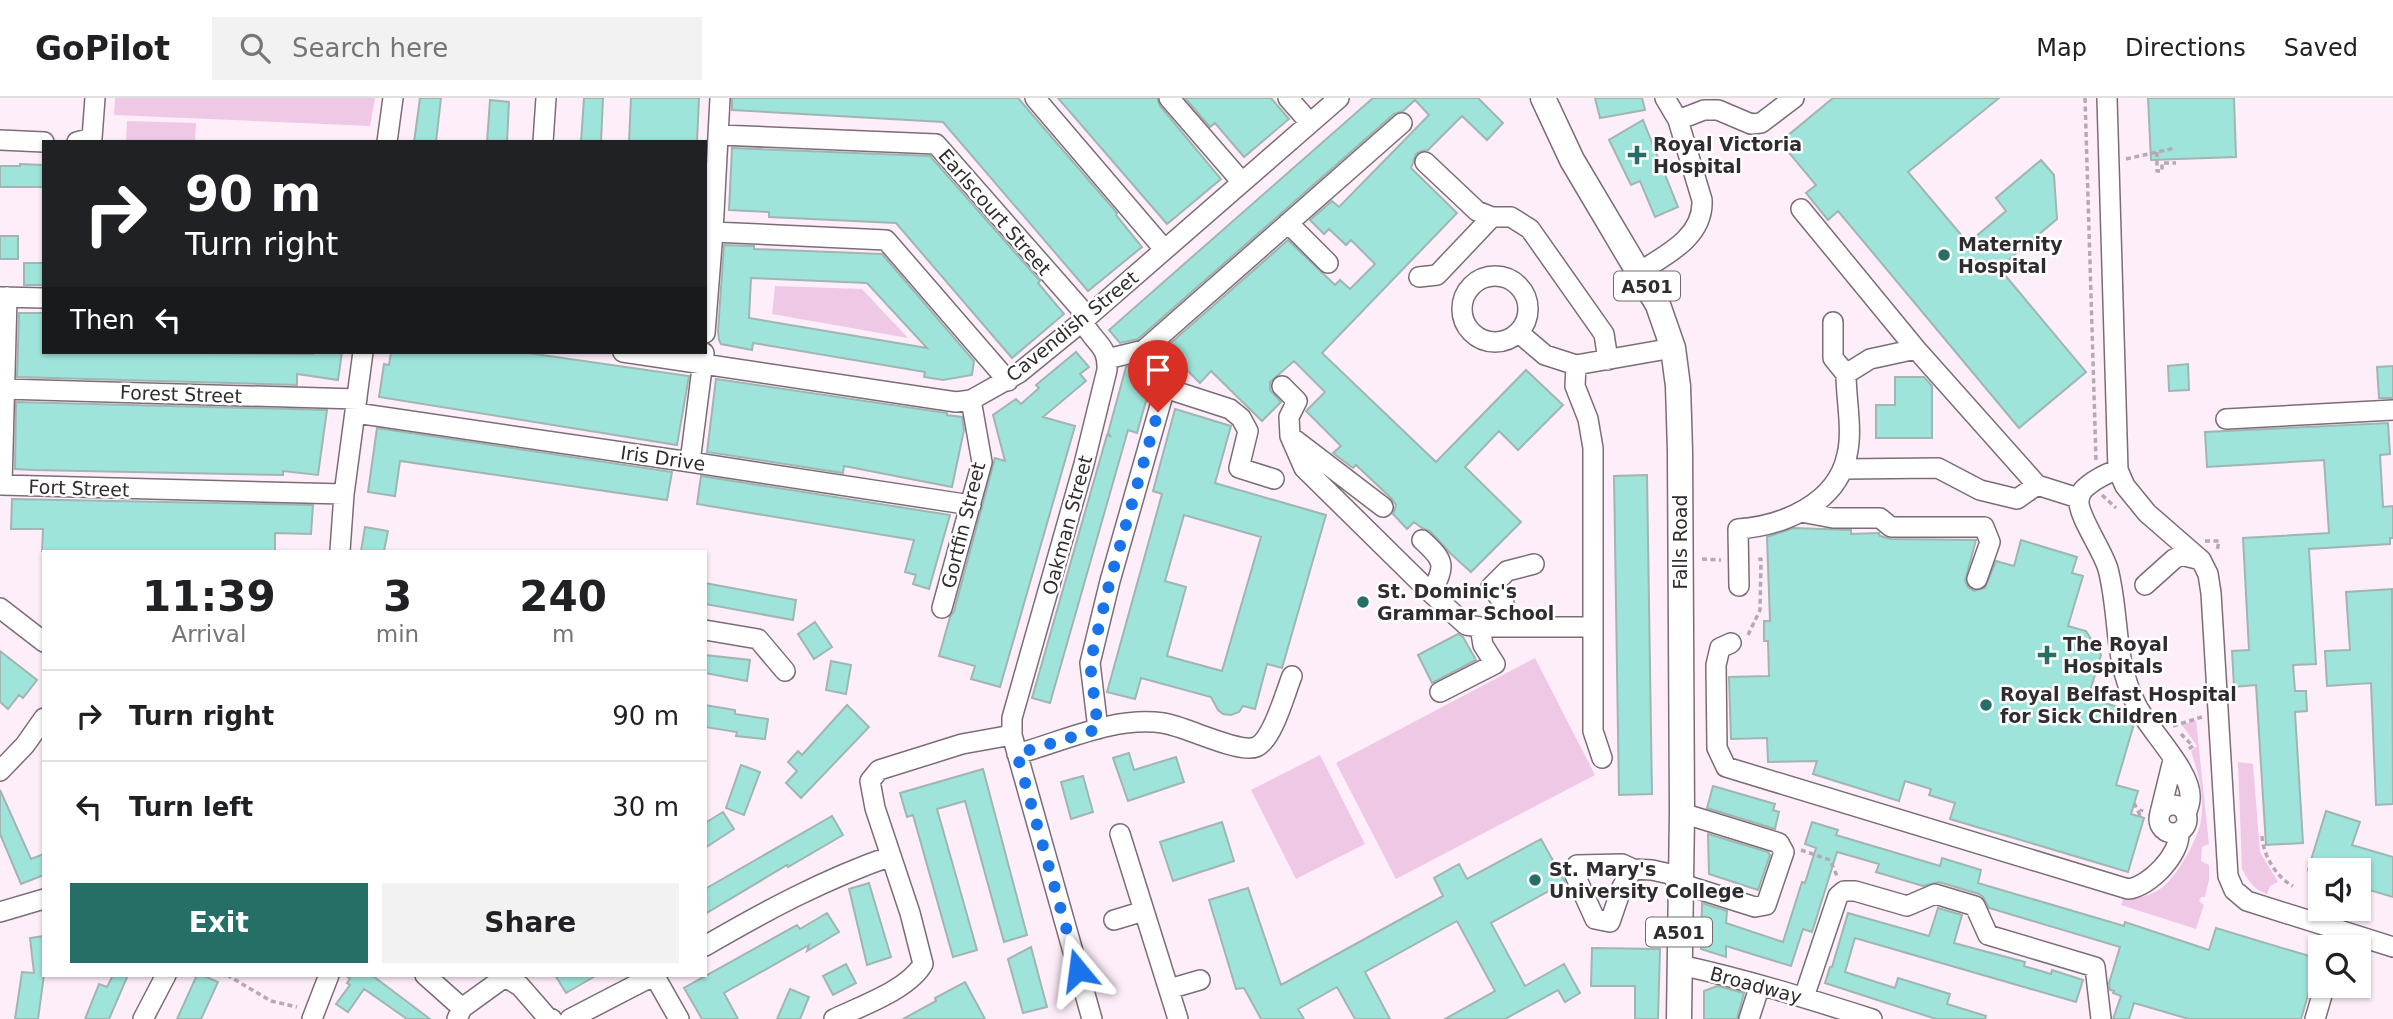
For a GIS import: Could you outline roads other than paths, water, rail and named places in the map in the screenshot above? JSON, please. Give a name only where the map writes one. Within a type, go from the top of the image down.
[{"type":"main road","name":"Falls Road","points":[[1543,98],[1572,160],[1658,305],[1673,348],[1678,386],[1680,451],[1682,813],[1679,1019]]},
{"type":"street","points":[[85,140],[95,98]]},
{"type":"street","points":[[387,140],[393,98]]},
{"type":"street","points":[[543,140],[545,98]]},
{"type":"street","points":[[707,308],[720,98]]},
{"type":"street","points":[[1035,98],[1164,250]]},
{"type":"street","points":[[1169,98],[1241,181]]},
{"type":"street","points":[[1288,98],[1310,123]]},
{"type":"street","name":"Cavendish Street","points":[[655,354],[703,357],[956,402],[971,400],[1008,381],[1084,320],[1339,98]]},
{"type":"street","points":[[1639,272],[1671,251],[1690,234],[1703,214],[1702,200],[1678,120],[1665,98]]},
{"type":"street","points":[[1678,120],[1704,110],[1718,110],[1751,124],[1761,123],[1794,98]]},
{"type":"street","points":[[2107,98],[2118,470],[2125,486],[2147,513],[2201,559],[2208,574],[2228,876],[2234,890],[2247,901],[2328,935]]},
{"type":"street","points":[[1084,320],[1088,330],[1102,344],[1107,359],[1144,350],[1402,122]]},
{"type":"street","name":"Earlscourt Street","points":[[719,135],[936,144],[1080,308],[1084,320]]},
{"type":"street","points":[[0,140],[42,142]]},
{"type":"street","points":[[1425,162],[1476,211],[1492,217],[1511,217],[1530,229],[1604,334],[1608,360]]},
{"type":"street","points":[[1801,209],[1916,349],[2037,485],[2078,498]]},
{"type":"street","points":[[1419,277],[1437,275],[1492,217]]},
{"type":"street","points":[[1288,223],[1328,263]]},
{"type":"street","points":[[713,232],[886,240],[1008,381]]},
{"type":"street","points":[[3,297],[42,298]]},
{"type":"street","name":"Fort Street","points":[[3,297],[2,485],[345,494]]},
{"type":"street","points":[[1739,586],[1738,529],[1781,522],[1801,512],[1824,496],[1843,469],[1849,447],[1846,374],[1833,358],[1833,322]]},
{"type":"street","points":[[1519,332],[1545,355],[1576,365],[1673,348]]},
{"type":"street","points":[[1846,374],[1870,359],[1916,349]]},
{"type":"street","points":[[340,550],[363,354]]},
{"type":"street","points":[[690,462],[703,357]]},
{"type":"street","name":"Oakman Street","points":[[1015,745],[1012,718],[1084,464],[1107,370],[1107,359]]},
{"type":"street","points":[[1576,365],[1575,386],[1588,419],[1593,448],[1593,731],[1602,758]]},
{"type":"street","points":[[1282,386],[1297,401],[1289,417],[1290,436],[1304,468],[1466,625],[1592,627]]},
{"type":"street","points":[[1098,729],[1090,663],[1110,581],[1166,388],[1230,409],[1241,418],[1248,430],[1239,468],[1274,479]]},
{"type":"street","name":"Forest Street","points":[[4,389],[356,406]]},
{"type":"street","name":"Gortfin Street","points":[[942,608],[982,463],[971,400]]},
{"type":"street","name":"Iris Drive","points":[[356,406],[690,462],[971,505]]},
{"type":"street","points":[[2227,419],[2393,410]]},
{"type":"street","points":[[1290,436],[1383,506]]},
{"type":"street","points":[[1843,469],[1938,468],[1980,490],[2017,499],[2037,485]]},
{"type":"street","points":[[2118,470],[2109,472],[2084,488],[2078,498],[2080,509],[2106,564],[2113,587],[2120,660],[2126,683],[2145,720],[2173,760],[2182,768],[2187,781],[2191,799],[2182,823]]},
{"type":"street","points":[[1801,512],[1833,518],[1880,518],[1891,527],[1984,527],[1990,542],[1977,579]]},
{"type":"street","points":[[2176,537],[2144,578],[2181,555],[2201,559]]},
{"type":"street","points":[[1422,540],[1440,556],[1438,580],[1431,593]]},
{"type":"street","points":[[1503,627],[1504,603],[1491,587],[1507,571],[1534,564]]},
{"type":"street","points":[[0,608],[42,640]]},
{"type":"street","points":[[1440,692],[1495,664],[1483,645],[1480,627]]},
{"type":"street","points":[[707,630],[758,639],[785,671]]},
{"type":"street","points":[[1731,643],[1720,648],[1716,665],[1717,748],[1727,766],[2128,889],[2142,885],[2166,864],[2180,840],[2181,808],[2166,807],[2160,813],[2173,760]]},
{"type":"street","points":[[834,1019],[895,989],[916,976],[923,964],[910,914],[875,808],[870,781],[879,770],[962,744],[1015,745],[1134,722],[1164,723],[1240,748],[1256,747],[1263,742],[1274,724],[1292,676]]},
{"type":"street","points":[[0,771],[25,745],[42,721]]},
{"type":"street","points":[[1015,745],[1092,1019]]},
{"type":"street","points":[[1633,869],[1602,921],[1575,875],[1577,864],[1622,863],[1633,869],[1670,874],[1679,883],[1755,907],[1766,905],[1784,852],[1779,843],[1682,813]]},
{"type":"street","points":[[1120,834],[1178,1019]]},
{"type":"street","points":[[707,945],[788,899],[891,856]]},
{"type":"street","points":[[1804,997],[1838,896],[1844,891],[1855,891],[1907,906],[1935,894],[1975,906],[1988,934],[2095,967],[2101,1019]]},
{"type":"street","points":[[0,912],[42,900]]},
{"type":"street","points":[[1114,920],[1144,911]]},
{"type":"street","name":"Broadway","points":[[1679,965],[1804,997],[1872,1019]]},
{"type":"street","points":[[143,1019],[165,977]]},
{"type":"street","points":[[313,1015],[328,977]]},
{"type":"street","points":[[427,977],[460,1014],[505,977],[520,986],[547,1017],[552,1019]]},
{"type":"street","points":[[570,1019],[651,977]]},
{"type":"street","points":[[656,977],[679,1019]]},
{"type":"street","points":[[1168,989],[1200,979]]},
{"type":"street","points":[[1749,1019],[1760,985]]},
{"type":"street","points":[[2315,1019],[2321,998]]},
{"type":"place","name":"Royal Victoria Hospital","points":[[1637,155]]},
{"type":"place","name":"Maternity Hospital","points":[[1944,255]]},
{"type":"place","name":"St. Dominic's Grammar School","points":[[1363,602]]},
{"type":"place","name":"The Royal Hospitals","points":[[2047,655]]},
{"type":"place","name":"Royal Belfast Hospital for Sick Children","points":[[1986,705]]},
{"type":"place","name":"St. Mary's University College","points":[[1535,880]]}]
